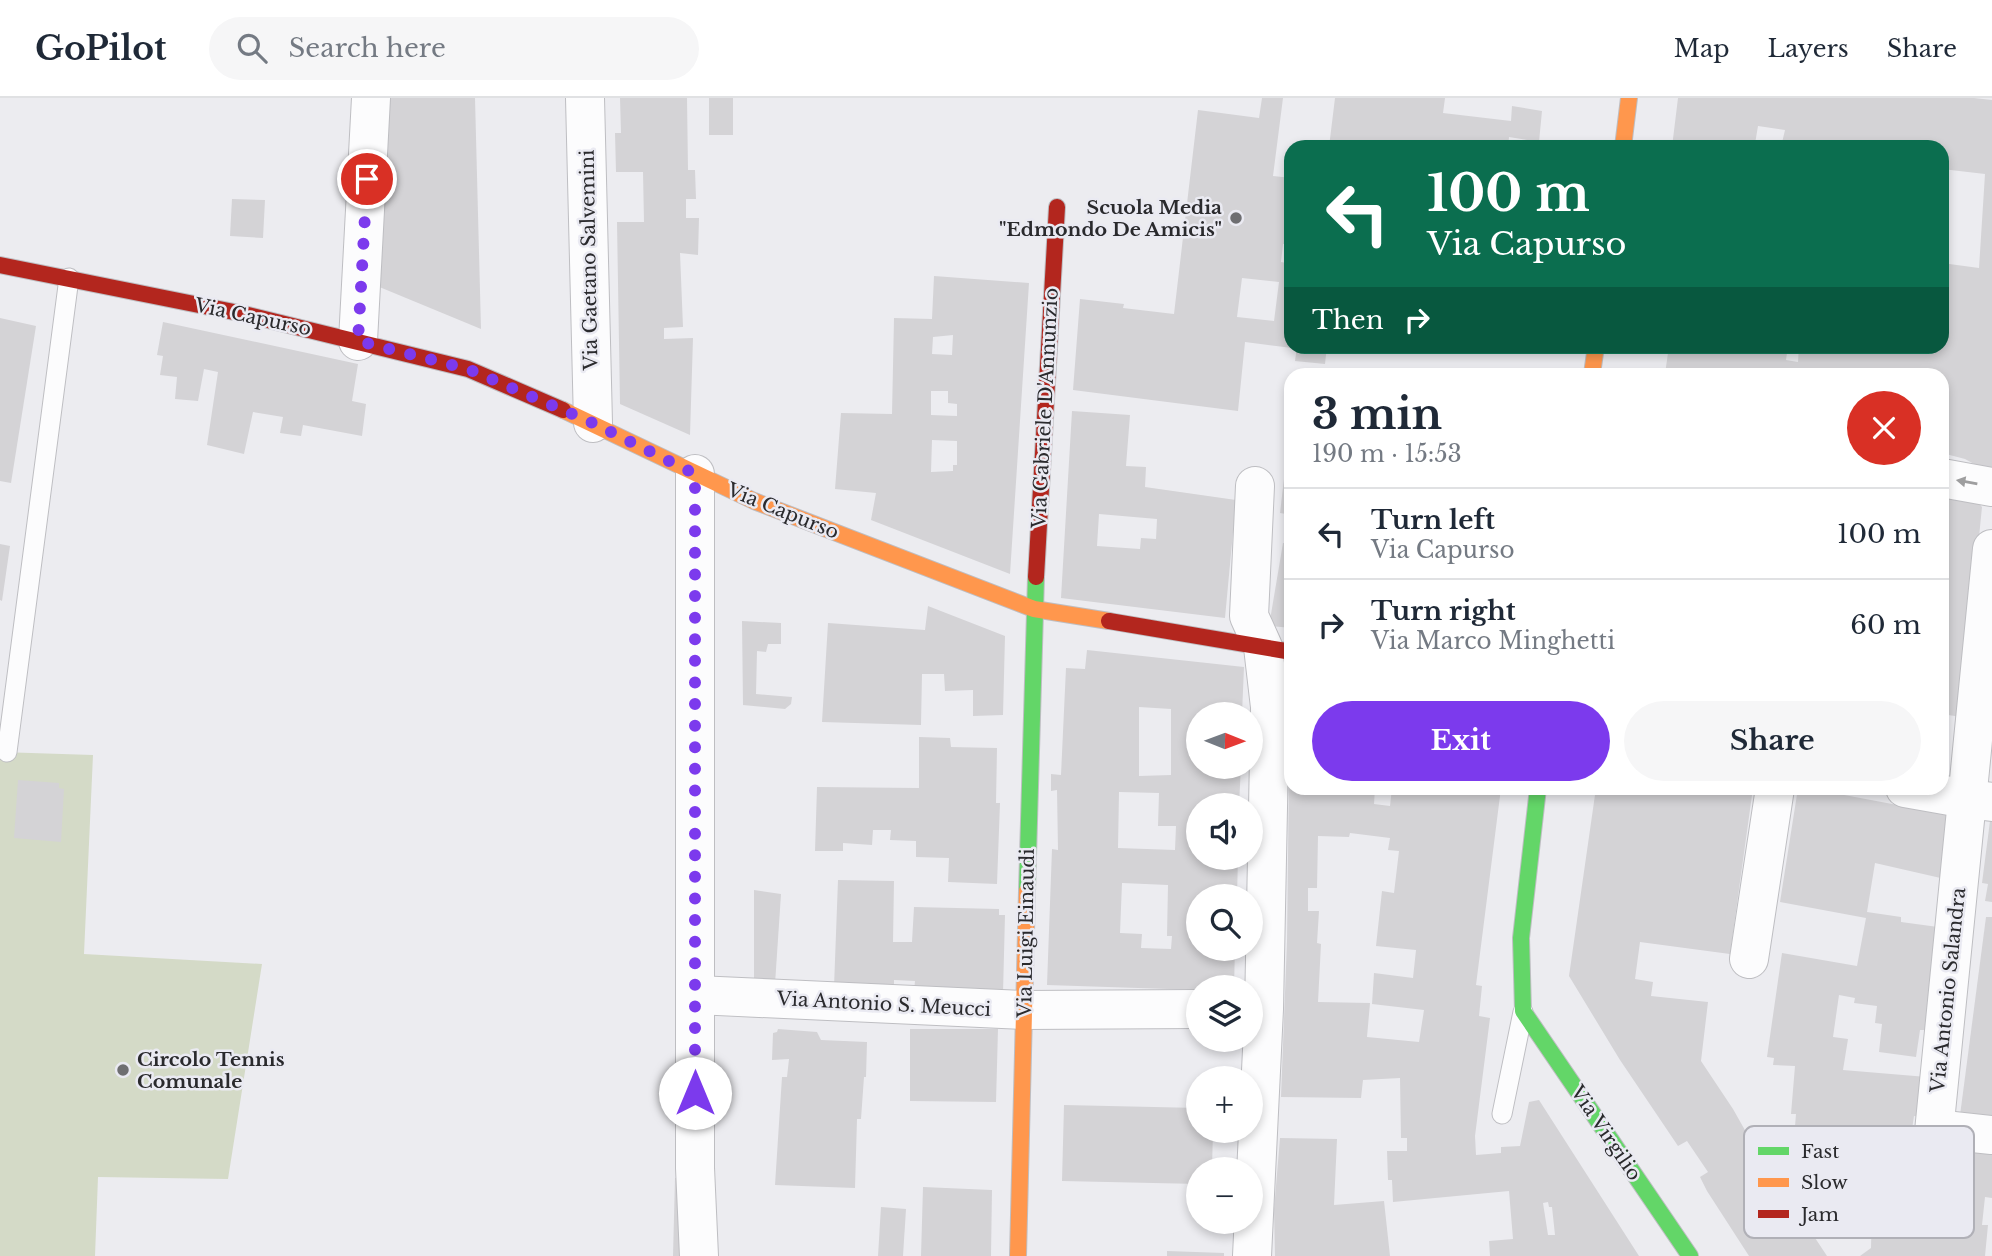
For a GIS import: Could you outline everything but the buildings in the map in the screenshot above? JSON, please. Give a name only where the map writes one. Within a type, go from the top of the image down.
[{"type":"street","points":[[358,341],[371,98]]},
{"type":"street","name":"Via Gaetano Salvemini","points":[[585,98],[593,423]]},
{"type":"street","points":[[1624,140],[1629,98]]},
{"type":"street","name":"Via Gabriele D'Annunzio","points":[[1034,610],[1056,207]]},
{"type":"street","name":"Via Capurso","points":[[0,265],[358,341],[468,369],[593,423],[754,500],[1034,610],[1277,649]]},
{"type":"street","points":[[695,474],[695,1168],[699,1256]]},
{"type":"street","points":[[1949,479],[1992,487]]},
{"type":"street","points":[[1255,486],[1249,616],[1277,649],[1270,707],[1259,975]]},
{"type":"street","name":"Via Antonio Salandra","points":[[1935,1126],[1980,800],[1992,549]]},
{"type":"street","name":"Via Luigi Einaudi","points":[[1018,1256],[1034,610]]},
{"type":"street","points":[[1523,1011],[1521,937],[1537,795]]},
{"type":"street","points":[[1749,959],[1774,795]]},
{"type":"street","points":[[1949,795],[1980,800]]},
{"type":"street","name":"Via Antonio S. Meucci","points":[[696,995],[1024,1010],[1186,1009]]},
{"type":"street","name":"Via Virgilio","points":[[1523,1011],[1690,1256]]},
{"type":"street","points":[[1252,1256],[1257,1052]]},
{"type":"street","points":[[1974,1133],[1992,1135]]},
{"type":"lane","points":[[7,752],[69,278]]},
{"type":"lane","points":[[1502,1114],[1523,1011]]},
{"type":"green space","name":"Circolo Tennis Comunale","points":[[0,752],[93,755],[84,954],[262,964],[228,1179],[98,1177],[95,1256],[0,1256]]},
{"type":"traffic: fast","points":[[1027,891],[1036,577]]},
{"type":"traffic: fast","points":[[1537,795],[1521,938],[1523,1011],[1690,1256]]},
{"type":"traffic: slow","points":[[1624,140],[1629,98]]},
{"type":"traffic: slow","points":[[1593,368],[1595,354]]},
{"type":"traffic: slow","points":[[563,410],[754,501],[1034,609],[1109,621]]},
{"type":"traffic: slow","points":[[1018,1256],[1027,891]]},
{"type":"traffic: jam","points":[[1036,577],[1057,207]]},
{"type":"traffic: jam","points":[[0,265],[244,314],[468,369],[563,410]]},
{"type":"traffic: jam","points":[[1109,621],[1284,651]]},
{"type":"place","name":"Scuola Media \"Edmondo De Amicis\"","points":[[1236,218]]},
{"type":"place","name":"Circolo Tennis Comunale","points":[[123,1070]]},
{"type":"route","points":[[367,179],[358,341],[468,369],[593,423],[695,474],[695,1093]]}]
